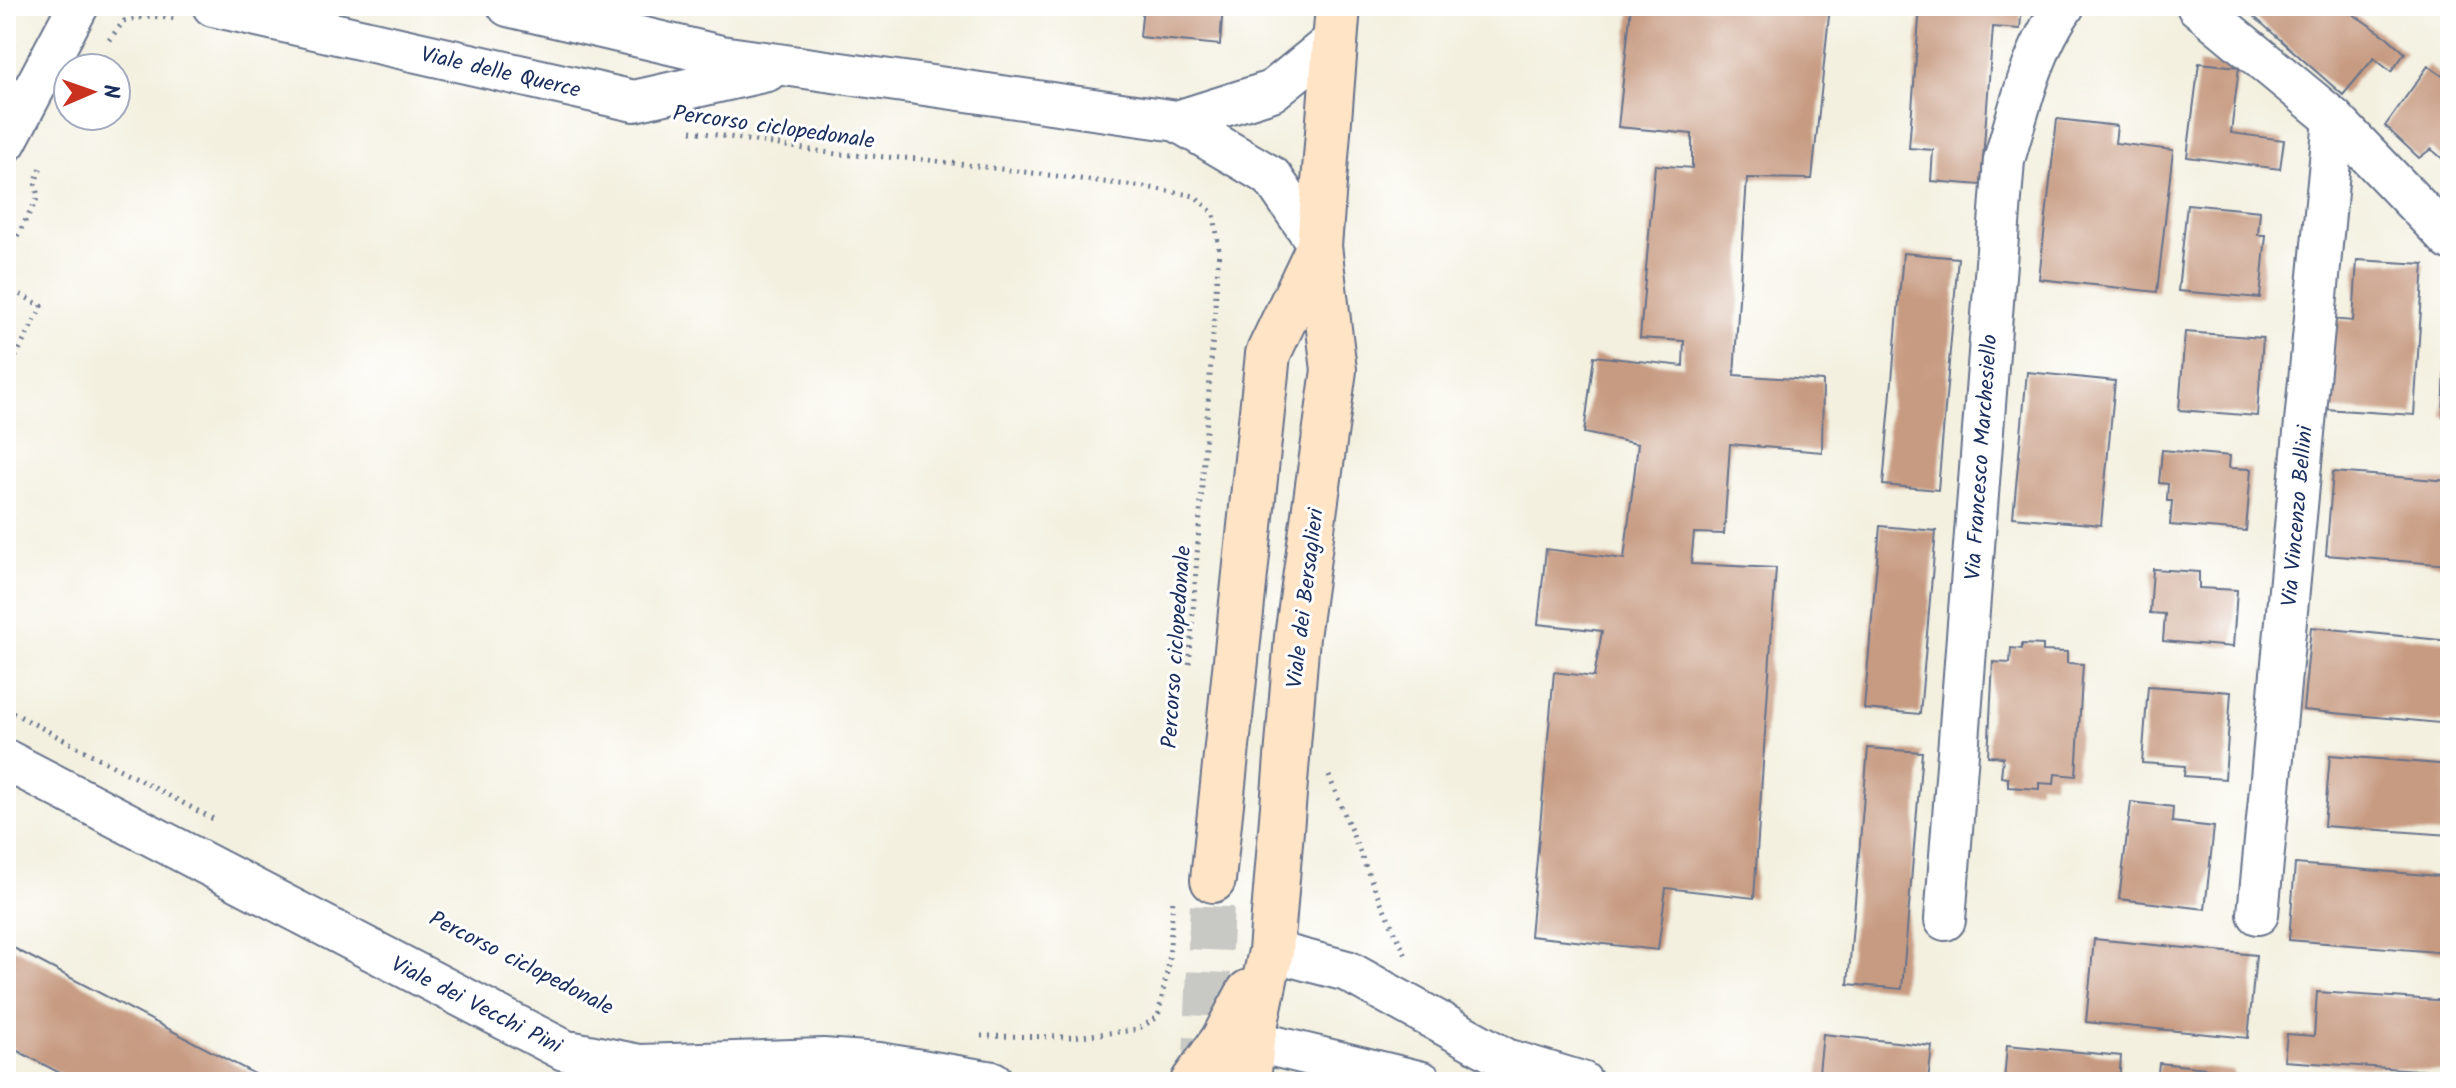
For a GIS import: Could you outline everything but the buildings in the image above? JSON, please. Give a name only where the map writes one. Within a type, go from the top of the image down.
[{"type":"main road","name":"Viale dei Bersaglieri","points":[[1250,1062],[1271,951],[1297,637],[1334,370],[1319,246],[1337,22]]},
{"type":"main road","name":"Viale dei Bersaglieri","points":[[1194,881],[1268,354],[1319,246]]},
{"type":"main road","points":[[1193,1082],[1223,1040],[1271,951]]},
{"type":"street","points":[[6,142],[78,6]]},
{"type":"street","name":"Viale delle Querce","points":[[508,6],[721,56],[1177,121],[1272,177],[1319,246]]},
{"type":"street","name":"Via Francesco Marchesiello","points":[[1945,920],[2004,160],[2032,68],[2049,27],[2064,6]]},
{"type":"street","points":[[2197,6],[2334,119],[2450,240]]},
{"type":"street","name":"Viale delle Querce","points":[[198,13],[634,101],[789,66]]},
{"type":"street","name":"Viale delle Querce","points":[[1177,121],[1272,91],[1337,22]]},
{"type":"street","name":"Via Vincenzo Bellini","points":[[2258,914],[2334,119]]},
{"type":"street","name":"Viale dei Vecchi Pini","points":[[6,760],[564,1050],[640,1065],[880,1072],[993,1082]]},
{"type":"street","points":[[1271,951],[1347,971],[1504,1070],[1582,1082]]},
{"type":"street","points":[[1250,1062],[1422,1082]]},
{"type":"path","points":[[104,46],[124,21],[198,13]]},
{"type":"path","name":"Percorso ciclopedonale","points":[[677,129],[836,154],[920,159],[1151,188],[1195,196],[1214,214],[1219,250],[1189,677]]},
{"type":"path","points":[[6,257],[38,197],[35,183],[46,156]]},
{"type":"path","points":[[6,287],[42,306],[6,375]]},
{"type":"path","points":[[6,709],[217,820]]},
{"type":"path","points":[[1325,767],[1407,959]]},
{"type":"path","points":[[975,1035],[1085,1036],[1136,1030],[1158,1017],[1169,962],[1194,881]]},
{"type":"tunnel","points":[[1204,1082],[1213,880]]}]
